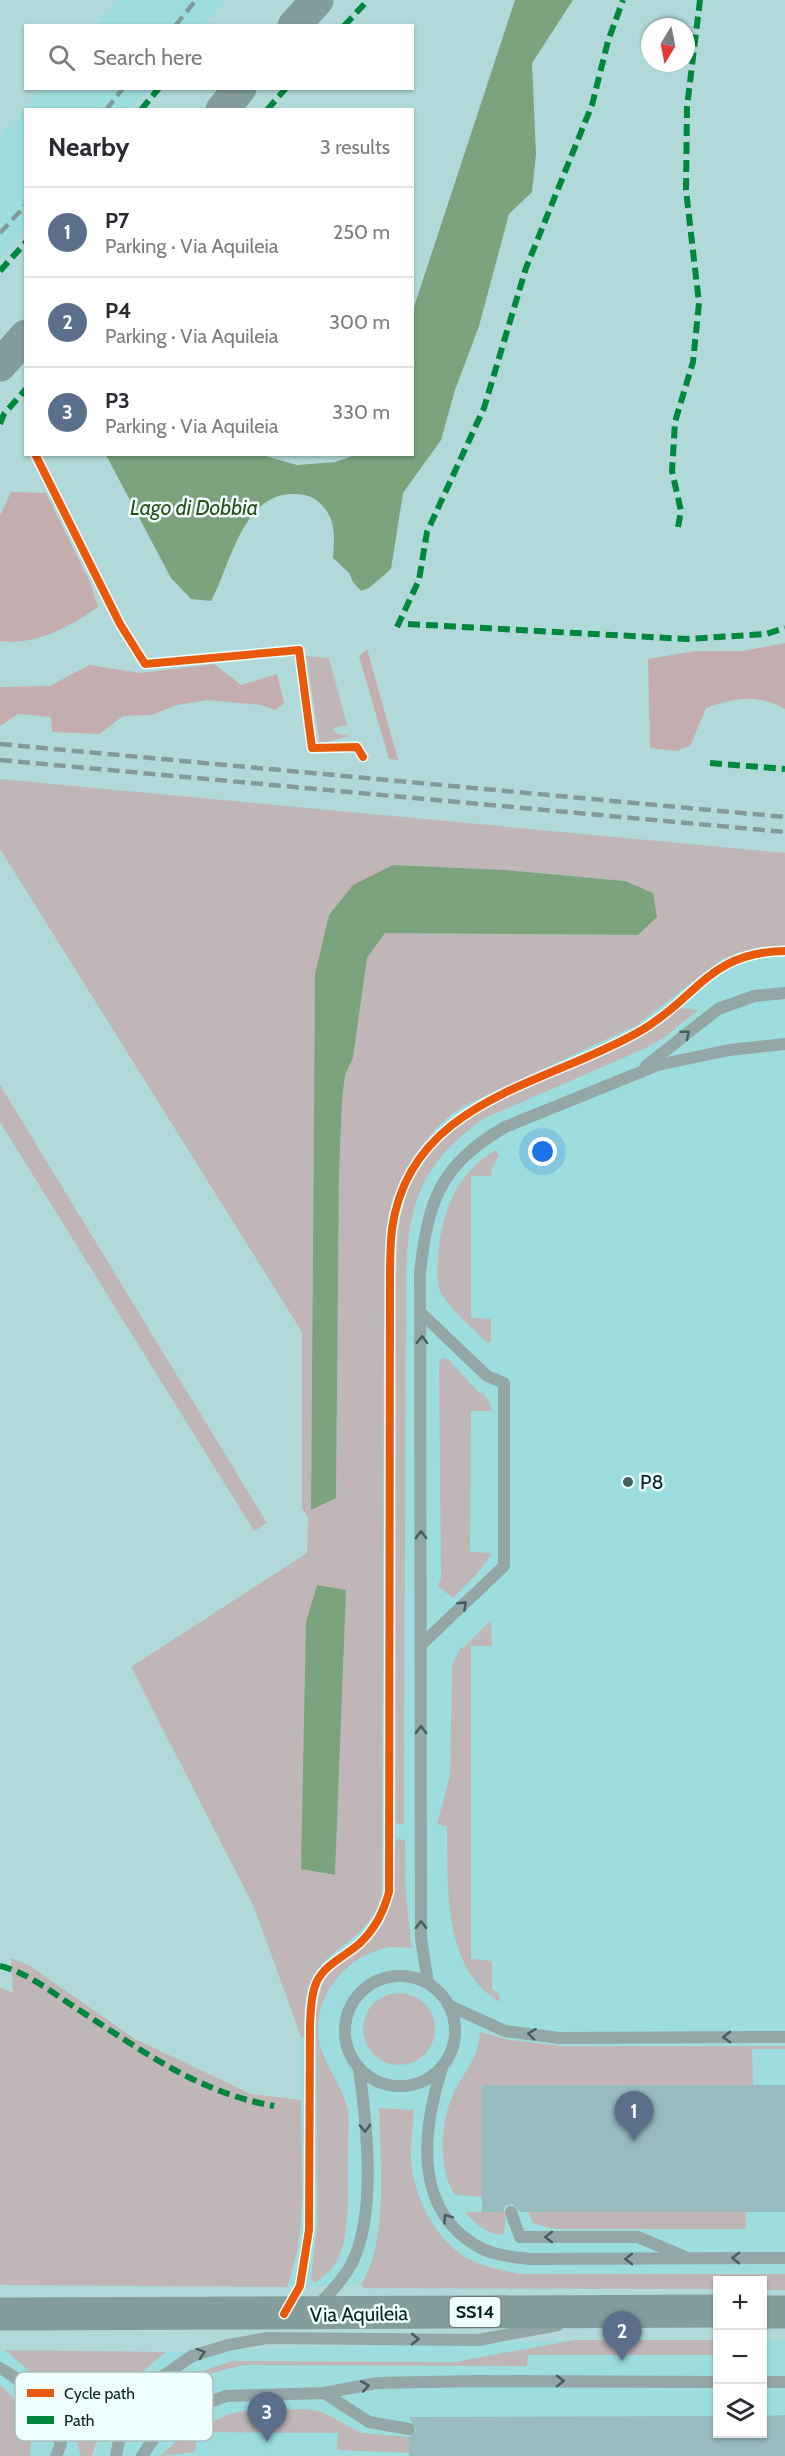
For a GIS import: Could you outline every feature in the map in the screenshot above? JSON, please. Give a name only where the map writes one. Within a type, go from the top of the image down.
[{"type":"main road","points":[[296,24],[316,0]]},
{"type":"main road","points":[[224,108],[238,90]]},
{"type":"main road","points":[[0,365],[24,338]]},
{"type":"main road","name":"Via Aquileia","points":[[0,2314],[713,2311]]},
{"type":"main road","points":[[767,2312],[785,2312]]},
{"type":"lane","points":[[641,1071],[718,1009],[754,996],[785,993]]},
{"type":"lane","points":[[428,1983],[421,1938],[422,1314],[420,1273],[424,1236],[432,1206],[443,1181],[461,1157],[505,1127],[641,1071],[674,1061],[729,1050],[785,1044]]},
{"type":"lane","points":[[421,1645],[504,1566],[504,1383],[488,1376],[422,1314]]},
{"type":"lane","points":[[442,2068],[428,2079],[411,2086],[392,2087],[374,2081],[359,2070],[349,2056],[344,2039],[345,2021],[351,2005],[362,1991],[376,1981],[393,1976],[411,1977],[428,1983],[450,2006],[456,2027],[453,2048],[442,2068],[430,2105],[426,2151],[429,2184],[441,2209],[457,2232],[478,2247],[502,2255],[530,2259],[785,2258]]},
{"type":"lane","points":[[450,2006],[505,2031],[559,2038],[785,2037]]},
{"type":"lane","points":[[309,2314],[339,2284],[352,2262],[360,2238],[365,2204],[366,2169],[364,2104],[359,2070]]},
{"type":"lane","points":[[511,2212],[520,2237],[638,2236],[687,2258]]},
{"type":"lane","points":[[169,2372],[192,2356],[228,2345],[267,2338],[478,2340],[640,2311]]},
{"type":"lane","points":[[0,2368],[15,2378]]},
{"type":"lane","points":[[213,2401],[226,2396],[324,2393],[377,2384],[466,2381],[713,2382]]},
{"type":"lane","points":[[767,2382],[785,2382]]},
{"type":"lane","points":[[324,2393],[369,2422],[409,2429]]},
{"type":"lane","points":[[56,2456],[61,2444],[60,2441]]},
{"type":"lane","points":[[116,2456],[119,2441]]},
{"type":"lane","points":[[142,2456],[152,2441]]},
{"type":"shaded area","points":[[118,0],[225,0],[205,24],[97,24]]},
{"type":"shaded area","points":[[40,90],[148,90],[131,108],[25,108]]},
{"type":"shaded area","points":[[24,109],[24,231],[0,259],[0,137]]},
{"type":"shaded area","points":[[11,492],[46,493],[90,582],[98,607],[52,633],[26,641],[13,642],[0,641],[0,516]]},
{"type":"shaded area","points":[[785,643],[785,709],[756,699],[736,700],[716,705],[706,708],[690,746],[677,751],[650,748],[648,659],[696,651],[743,651]]},
{"type":"shaded area","points":[[367,649],[398,760],[389,759],[359,656]]},
{"type":"shaded area","points":[[306,656],[329,658],[347,725],[333,728],[336,733],[349,736],[320,744]]},
{"type":"shaded area","points":[[214,664],[241,685],[277,674],[284,703],[275,710],[261,705],[207,700],[177,705],[152,715],[123,716],[99,734],[52,732],[51,717],[18,714],[0,726],[0,687],[50,686],[89,665],[140,673]]},
{"type":"shaded area","points":[[0,779],[785,853],[785,946],[760,947],[722,959],[637,1025],[466,1105],[436,1128],[418,1151],[392,1200],[387,1224],[384,1280],[382,1896],[367,1924],[327,1959],[311,1981],[305,2002],[304,2037],[301,2037],[254,1907],[131,1667],[307,1553],[308,1518],[302,1508],[302,1332],[0,849]],"holes":[[[393,865],[506,870],[625,881],[638,935],[385,933],[367,958],[353,1058],[345,1075],[342,1101],[339,1175],[336,1498],[311,1510],[315,974]],[[343,1660],[335,1875],[301,1869]]]},
{"type":"shaded area","points":[[174,797],[785,853],[785,2290],[767,2290],[767,2276],[713,2276],[713,2289],[364,2288],[360,2285],[287,2287],[301,2213],[301,1876],[308,1518],[302,1508],[302,1332]]},
{"type":"shaded area","points":[[679,1008],[698,1010],[665,1037],[644,1049],[485,1118],[445,1152],[422,1188],[414,1209],[407,1255],[406,1282],[404,1824],[396,1823],[396,1280],[399,1229],[405,1199],[419,1168],[440,1142],[464,1121],[522,1089],[623,1045],[656,1026]]},
{"type":"shaded area","points":[[0,1085],[267,1523],[254,1531],[0,1122]]},
{"type":"shaded area","points":[[496,1150],[499,1155],[492,1168],[491,1176],[471,1176],[471,1318],[491,1319],[491,1342],[487,1343],[444,1298],[437,1275],[442,1227],[453,1197],[470,1170]]},
{"type":"shaded area","points":[[442,1358],[448,1359],[480,1394],[482,1392],[489,1401],[492,1411],[471,1411],[470,1552],[491,1553],[481,1569],[453,1598],[438,1586],[441,1578],[439,1363]]},
{"type":"shaded area","points":[[491,1620],[492,1646],[471,1646],[471,1959],[492,1961],[492,1989],[499,1994],[500,2002],[481,1987],[467,1969],[458,1947],[449,1899],[447,1827],[437,1824],[450,1776],[452,1665],[461,1647],[463,1648]]},
{"type":"shaded area","points":[[396,1839],[405,1840],[406,1897],[412,1948],[385,1948],[357,1960],[334,1981],[326,1994],[318,2023],[321,2048],[342,2092],[348,2111],[349,2126],[348,2202],[344,2240],[337,2261],[315,2283],[311,2279],[317,2225],[316,2010],[324,1979],[330,1971],[370,1939],[387,1916],[394,1883]]},
{"type":"shaded area","points":[[11,1958],[30,1966],[135,2039],[251,2094],[301,2100],[301,2218],[294,2265],[287,2287],[0,2285],[0,1987],[13,1993]]},
{"type":"shaded area","points":[[399,1993],[419,1999],[429,2009],[435,2029],[429,2049],[419,2059],[399,2065],[379,2059],[369,2049],[363,2029],[369,2009],[379,1999]]},
{"type":"shaded area","points":[[480,2032],[511,2040],[562,2046],[785,2046],[785,2049],[752,2049],[753,2085],[482,2085],[482,2197],[455,2195],[449,2185],[443,2159],[445,2118],[457,2086],[476,2051]]},
{"type":"shaded area","points":[[379,2108],[414,2110],[411,2163],[420,2199],[427,2214],[445,2240],[469,2259],[519,2274],[785,2274],[785,2290],[767,2290],[767,2276],[713,2276],[713,2289],[364,2288],[361,2285],[370,2267],[376,2246],[381,2175]]},
{"type":"shaded area","points":[[465,2212],[506,2212],[504,2234],[487,2231]]},
{"type":"shaded area","points":[[528,2212],[746,2212],[746,2229],[554,2229],[533,2223]]},
{"type":"shaded area","points":[[575,2340],[713,2340],[713,2438],[767,2438],[767,2340],[785,2340],[785,2456],[93,2456],[98,2441],[213,2441],[213,2372],[139,2372],[166,2352]]},
{"type":"shaded area","points":[[575,2340],[713,2340],[713,2355],[528,2355],[527,2366],[247,2365],[213,2374],[200,2372],[232,2361],[454,2362]]},
{"type":"shaded area","points":[[0,2350],[5,2350],[31,2372],[15,2372],[15,2441],[76,2441],[82,2456],[0,2456]]},
{"type":"shaded area","points":[[5,2350],[166,2352],[143,2372],[30,2372]]},
{"type":"shaded area","points":[[0,2385],[15,2400],[15,2441],[31,2441],[30,2456],[0,2456]]},
{"type":"shaded area","points":[[307,2409],[322,2412],[361,2433],[409,2437],[409,2453],[337,2450],[338,2433],[213,2432],[213,2422],[228,2414],[243,2411]]},
{"type":"shaded area","points":[[77,2441],[97,2441],[92,2456],[81,2456]]},
{"type":"shaded area","points":[[177,2441],[196,2441],[195,2452],[160,2456]]},
{"type":"water","name":"Lago di Dobbia","points":[[515,0],[573,0],[532,63],[536,154],[532,192],[509,214],[479,326],[455,390],[441,440],[403,493],[391,569],[369,588],[361,591],[349,573],[333,558],[333,526],[323,506],[313,498],[290,494],[273,498],[260,507],[248,520],[211,601],[191,599],[171,578],[107,456],[266,456],[297,465],[335,462],[353,456],[414,456],[414,307]]},
{"type":"water","points":[[393,865],[506,870],[625,881],[653,893],[657,917],[638,935],[385,933],[367,958],[353,1058],[345,1075],[342,1101],[339,1175],[336,1498],[311,1510],[315,974],[329,915],[353,885]]},
{"type":"water","points":[[317,1585],[346,1590],[335,1875],[301,1869],[306,1622]]},
{"type":"building","points":[[482,2085],[785,2085],[785,2212],[520,2212],[512,2204],[505,2206],[503,2212],[482,2212]]},
{"type":"building","points":[[785,2415],[785,2456],[409,2456],[409,2437],[417,2430],[409,2417],[713,2416],[713,2438],[767,2438],[767,2416]]},
{"type":"railway","points":[[177,24],[196,0]]},
{"type":"railway","points":[[108,108],[121,90]]},
{"type":"railway","points":[[0,233],[24,207]]},
{"type":"railway","points":[[0,744],[785,817]]},
{"type":"railway","points":[[0,760],[785,832]]},
{"type":"marked path","points":[[346,24],[368,0]]},
{"type":"marked path","points":[[397,627],[419,580],[427,532],[484,408],[526,268],[592,105],[608,41],[623,0]]},
{"type":"marked path","points":[[678,527],[681,511],[672,471],[675,422],[693,362],[699,303],[686,190],[687,107],[700,0]]},
{"type":"marked path","points":[[143,108],[157,90]]},
{"type":"marked path","points":[[269,108],[284,90]]},
{"type":"marked path","points":[[0,271],[24,244]]},
{"type":"marked path","points":[[0,424],[4,414],[24,391]]},
{"type":"marked path","points":[[408,624],[687,639],[766,634],[785,628]]},
{"type":"marked path","points":[[710,763],[785,769]]},
{"type":"marked path","points":[[0,1966],[11,1969],[41,1985],[126,2041],[196,2081],[246,2100],[274,2106]]},
{"type":"cycle path","points":[[36,456],[120,624],[145,664],[299,650],[312,748],[357,747],[363,757]]},
{"type":"cycle path","points":[[284,2314],[300,2286],[309,2230],[310,2023],[314,1991],[317,1981],[325,1970],[359,1944],[370,1932],[381,1914],[389,1892],[390,1261],[392,1229],[404,1185],[426,1150],[454,1123],[489,1101],[642,1030],[661,1017],[706,978],[738,959],[759,953],[785,951]]},
{"type":"place","name":"P8","points":[[628,1482]]},
{"type":"place","name":"P7","points":[[634,2141]]},
{"type":"place","name":"P4","points":[[622,2361]]},
{"type":"place","name":"P3","points":[[267,2442]]}]
